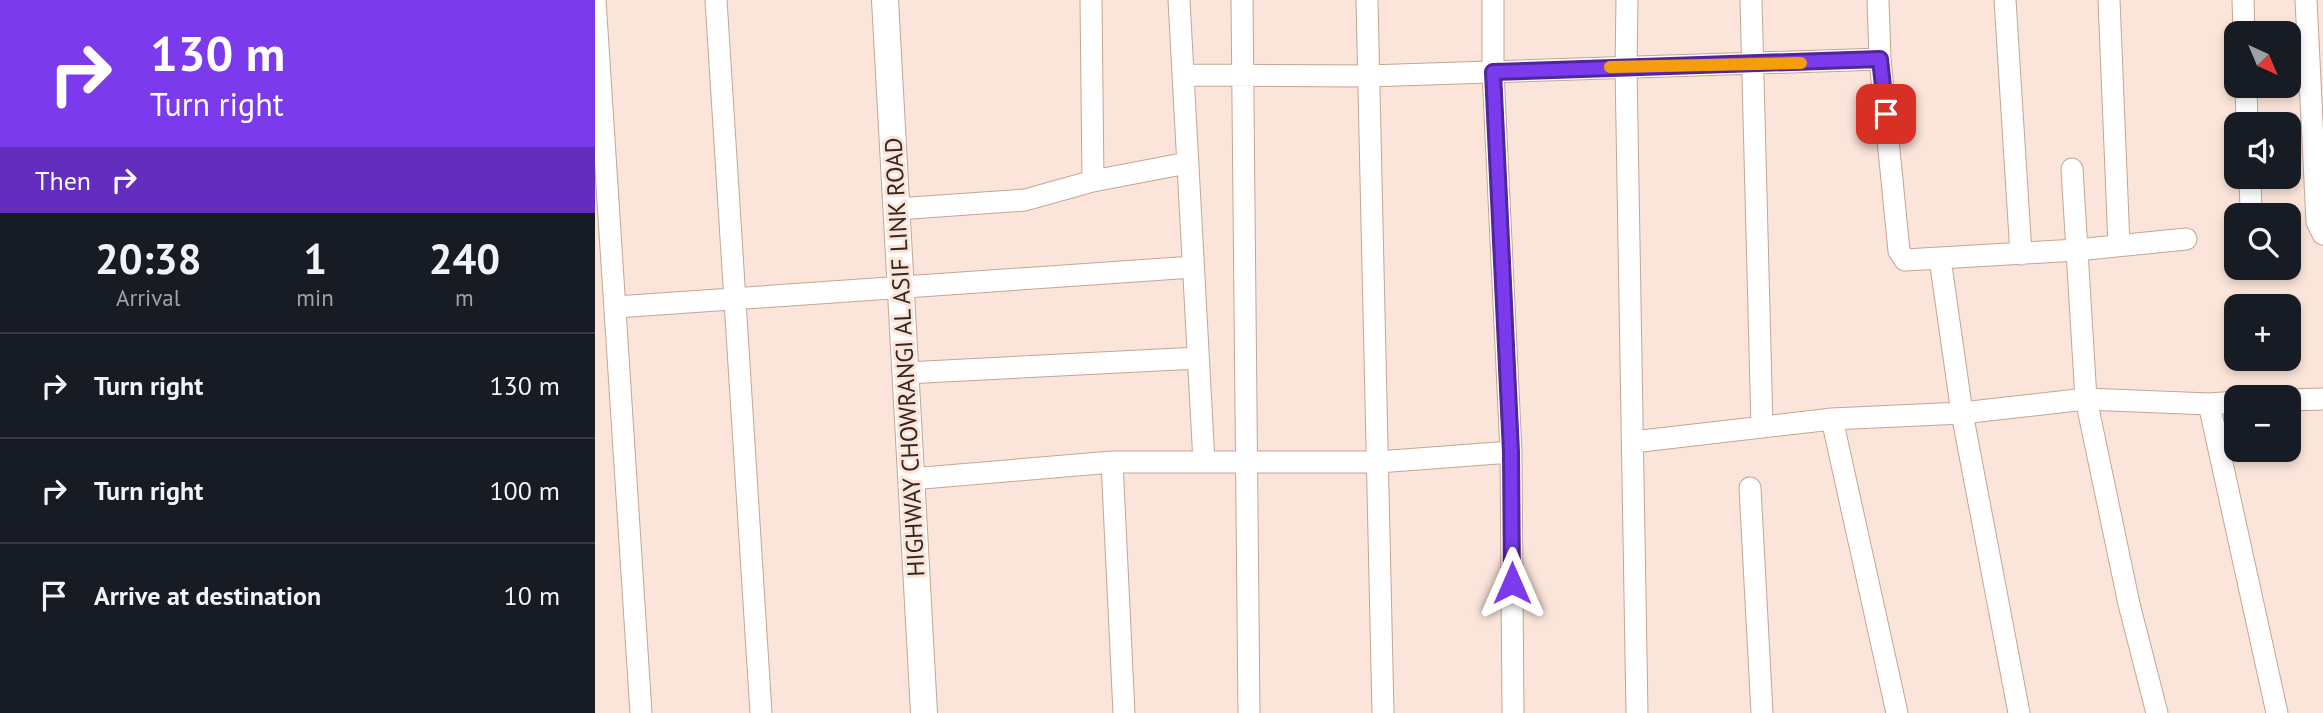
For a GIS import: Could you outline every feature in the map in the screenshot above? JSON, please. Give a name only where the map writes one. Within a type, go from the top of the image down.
[{"type":"street","points":[[595,0],[641,713]]},
{"type":"street","points":[[716,0],[761,713]]},
{"type":"street","name":"HIGHWAY CHOWRANGI AL ASIF LINK ROAD","points":[[885,0],[924,713]]},
{"type":"street","points":[[1091,0],[1093,181]]},
{"type":"street","points":[[1179,0],[1204,462]]},
{"type":"street","points":[[1242,0],[1244,462],[1249,713]]},
{"type":"street","points":[[1367,0],[1383,713]]},
{"type":"street","points":[[1493,0],[1493,72],[1511,452],[1513,713]]},
{"type":"street","points":[[1627,0],[1637,713]]},
{"type":"street","points":[[1751,0],[1762,428]]},
{"type":"street","points":[[1878,0],[1880,59],[1899,251],[1905,260],[2077,250],[2186,239]]},
{"type":"street","points":[[2005,0],[2021,254]]},
{"type":"street","points":[[2109,0],[2119,245]]},
{"type":"street","points":[[2242,0],[2243,21]]},
{"type":"street","points":[[2306,0],[2316,54],[2317,222],[2323,234]]},
{"type":"street","points":[[1184,75],[1369,76],[1880,59]]},
{"type":"street","points":[[897,209],[1025,200],[1093,181],[1187,163]]},
{"type":"street","points":[[2072,169],[2087,399],[2129,604],[2157,713]]},
{"type":"street","points":[[1940,259],[1962,413],[2019,713]]},
{"type":"street","points":[[616,307],[1193,267]]},
{"type":"street","points":[[906,373],[1198,358]]},
{"type":"street","points":[[1633,442],[1832,419],[1962,413],[2087,399],[2224,403]]},
{"type":"street","points":[[2301,400],[2323,399]]},
{"type":"street","points":[[2209,404],[2277,713]]},
{"type":"street","points":[[1832,419],[1896,713]]},
{"type":"street","points":[[911,479],[1112,462],[1378,462],[1511,452]]},
{"type":"street","points":[[1112,462],[1124,713]]},
{"type":"street","points":[[1750,488],[1762,713]]},
{"type":"slow traffic","points":[[1610,67],[1801,63]]},
{"type":"route","points":[[1512,583],[1511,452],[1493,72],[1880,59],[1886,114]]}]
